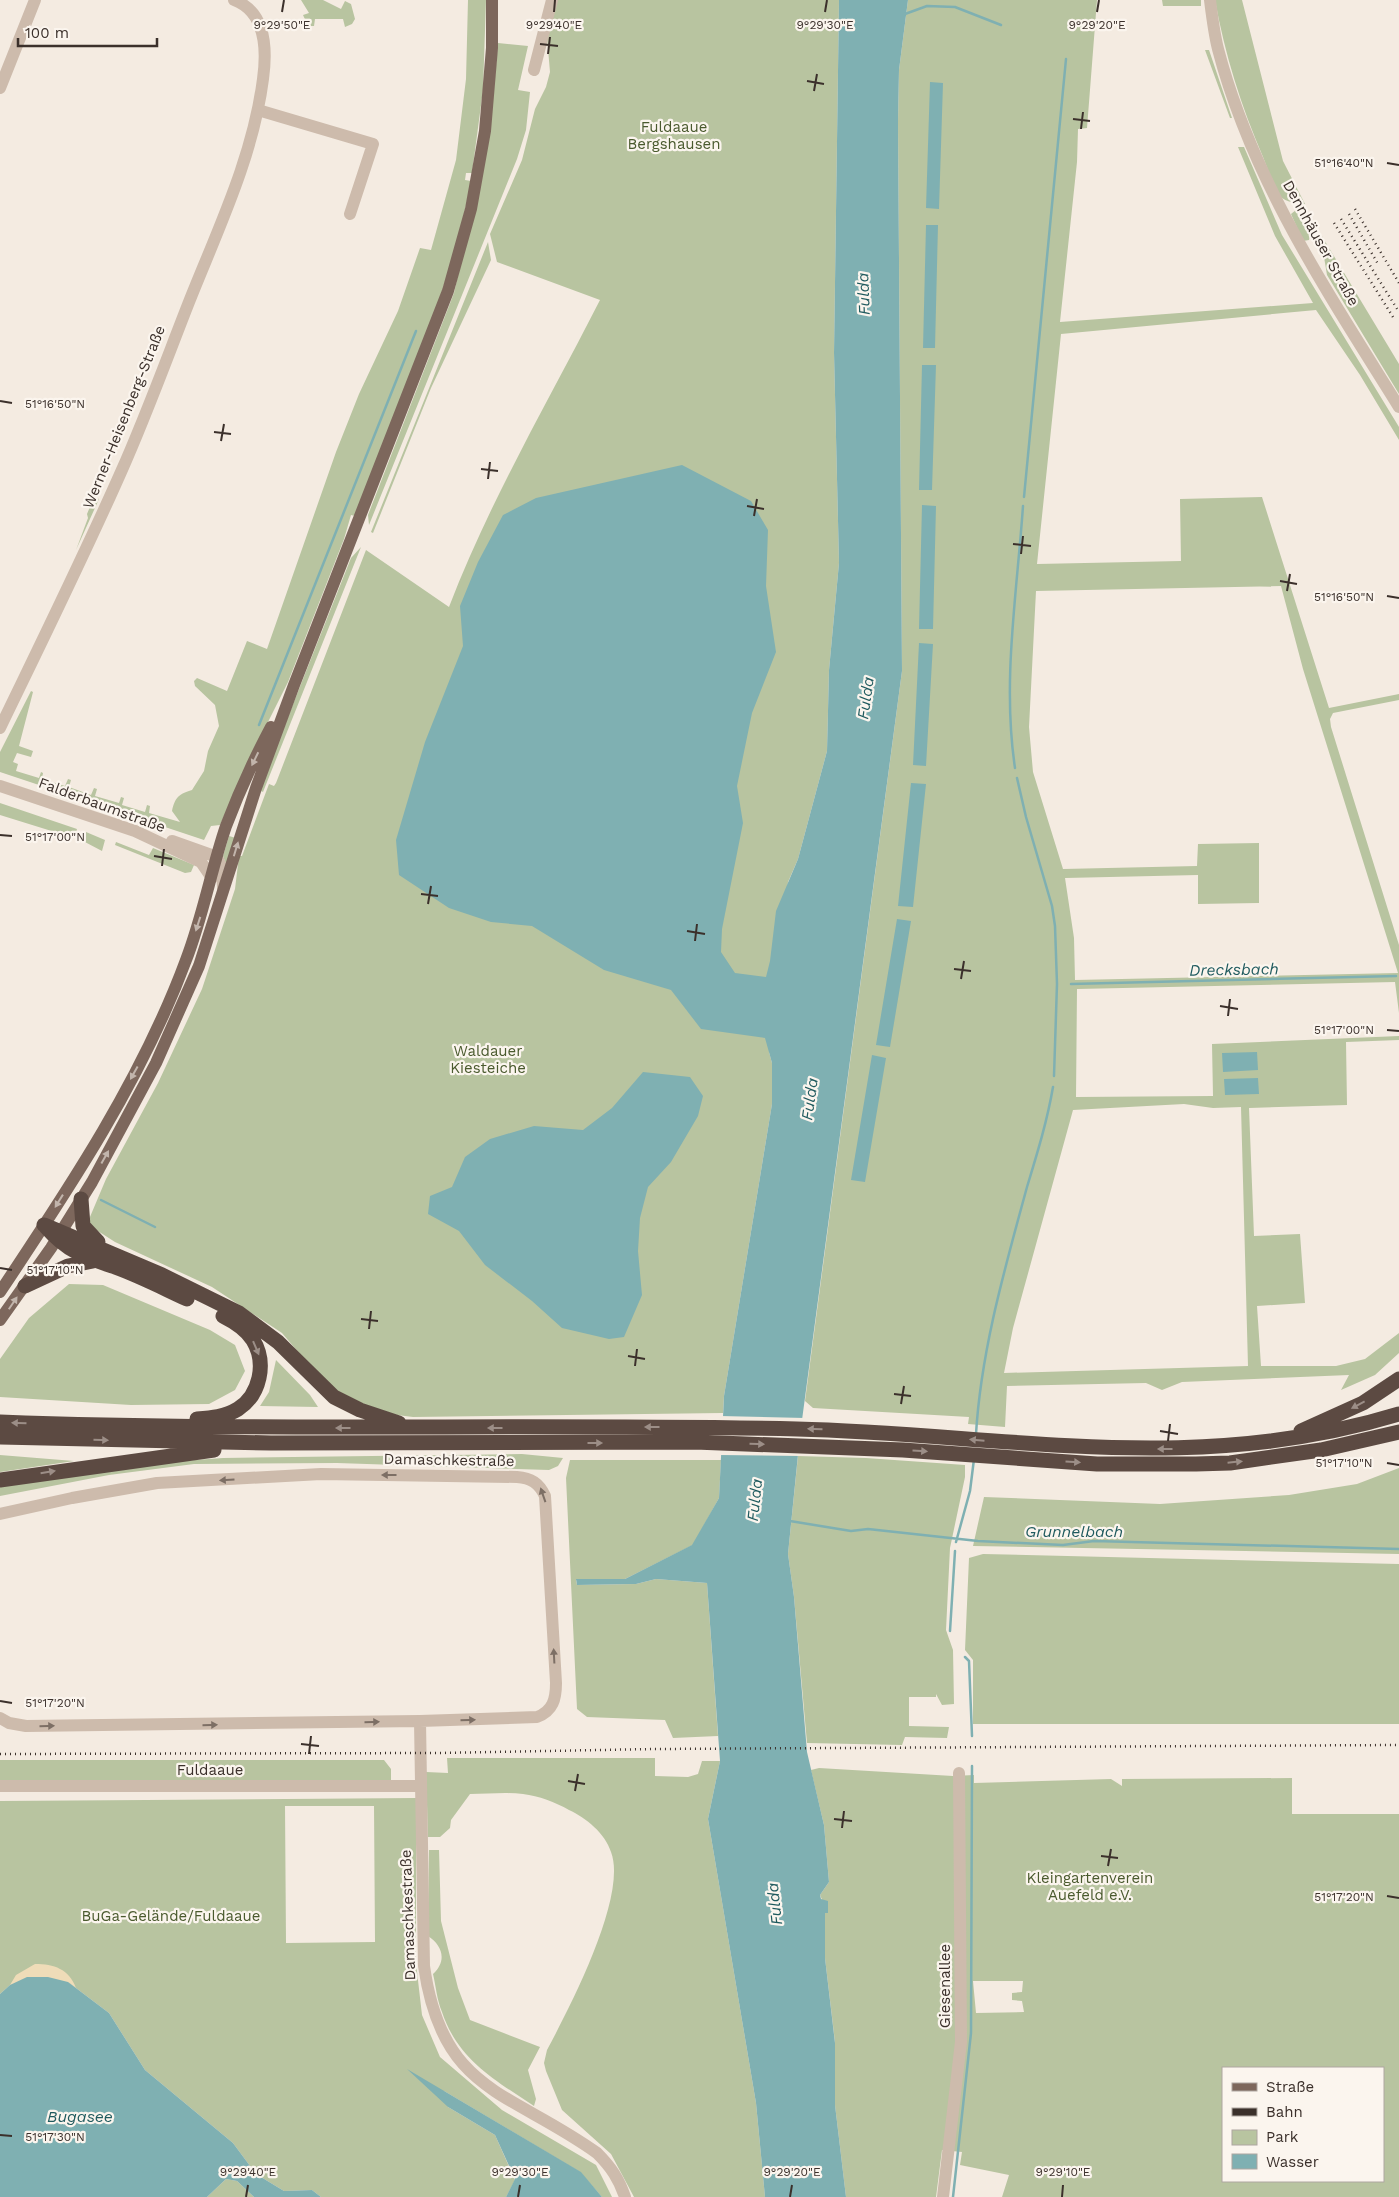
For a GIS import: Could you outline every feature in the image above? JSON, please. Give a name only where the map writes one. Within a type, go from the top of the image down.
[{"type":"highway","points":[[81,1199],[84,1228],[108,1252]]},
{"type":"highway","points":[[44,1224],[60,1235],[108,1252],[239,1313],[278,1342],[315,1380],[346,1404],[384,1420],[427,1429]]},
{"type":"highway","points":[[60,1235],[73,1251],[93,1261],[148,1281],[238,1324],[252,1339],[260,1359],[259,1376],[254,1391],[246,1402],[231,1412],[205,1419],[120,1426]]},
{"type":"highway","points":[[25,1286],[68,1266],[93,1261]]},
{"type":"highway","points":[[1271,1442],[1348,1411],[1377,1395],[1399,1379]]},
{"type":"highway","points":[[0,1422],[120,1426],[427,1429],[692,1427],[821,1430],[1155,1449],[1222,1447],[1271,1442],[1329,1433],[1399,1414]]},
{"type":"highway","points":[[0,1437],[271,1443],[695,1442],[804,1445],[1097,1464],[1230,1463],[1322,1450],[1399,1432]]},
{"type":"highway","points":[[0,1480],[109,1463],[271,1443]]},
{"type":"main road","points":[[0,1320],[60,1235],[81,1199],[156,1063],[199,966],[256,788],[294,685],[438,323],[471,209],[490,82],[492,0]]},
{"type":"main road","points":[[0,1292],[76,1175],[142,1058],[187,960],[217,857],[240,791],[294,685]]},
{"type":"street","points":[[0,88],[35,0]]},
{"type":"street","name":"Werner-Heisenberg-Straße","points":[[0,728],[122,470],[239,181],[258,110],[264,62],[261,27],[247,7],[234,0]]},
{"type":"street","points":[[534,70],[552,0]]},
{"type":"street","name":"Dennhäuser Straße","points":[[1210,0],[1218,47],[1231,90],[1276,200],[1307,258],[1399,407]]},
{"type":"street","points":[[258,110],[373,144],[350,214]]},
{"type":"street","name":"Falderbaumstraße","points":[[0,786],[135,832],[200,862],[212,878]]},
{"type":"street","points":[[135,832],[187,846],[217,857],[222,869],[222,895]]},
{"type":"street","name":"Damaschkestraße","points":[[0,1514],[72,1498],[157,1483],[321,1474],[517,1477],[533,1481],[543,1492],[546,1508],[556,1683],[553,1705],[538,1718],[26,1726],[9,1723],[0,1718]]},
{"type":"street","name":"Damaschkestraße","points":[[420,1721],[424,1966],[427,1992],[434,2013],[451,2051],[484,2085],[597,2153],[610,2165],[620,2180],[625,2197]]},
{"type":"street","name":"Giesenallee","points":[[943,2197],[961,2042],[959,1773]]},
{"type":"street","name":"Fuldaaue","points":[[0,1786],[420,1786]]},
{"type":"green space","points":[[301,0],[323,0],[341,9],[345,1],[351,4],[355,19],[352,24],[345,27],[343,19],[315,19],[314,26],[308,26],[303,15],[309,13]]},
{"type":"green space","points":[[468,0],[486,0],[483,90],[472,173],[466,173],[465,180],[471,181],[462,224],[450,266],[405,393],[355,516],[351,515],[344,539],[288,682],[250,758],[220,825],[211,826],[204,840],[0,772],[0,752],[31,691],[33,692],[19,746],[33,751],[31,757],[17,753],[13,762],[18,764],[16,771],[39,778],[41,772],[43,773],[42,779],[65,786],[68,779],[71,780],[69,787],[91,795],[94,788],[97,789],[95,796],[119,803],[121,797],[124,798],[122,805],[145,812],[147,805],[150,806],[149,813],[180,822],[172,811],[176,799],[192,790],[204,771],[208,751],[219,726],[215,705],[195,686],[194,681],[197,678],[227,691],[247,641],[267,649],[336,452],[359,394],[398,311],[420,248],[431,250],[456,160],[466,79]]},
{"type":"green space","name":"Waldauer Kiesteiche","points":[[556,0],[839,0],[834,353],[839,563],[829,670],[827,751],[798,859],[788,882],[769,1052],[772,1063],[772,1104],[724,1396],[723,1413],[413,1417],[389,1414],[348,1398],[323,1381],[282,1333],[212,1287],[115,1242],[87,1224],[106,1179],[158,1083],[202,989],[235,889],[239,856],[242,856],[269,784],[274,786],[276,783],[366,550],[449,607],[465,567],[501,490],[600,300],[497,262],[490,234],[522,160],[535,109],[546,87],[550,72],[547,37]]},
{"type":"green space","points":[[908,0],[1097,0],[1087,128],[1078,129],[1077,162],[1060,322],[1313,303],[1275,236],[1238,147],[1244,147],[1282,235],[1399,427],[1399,440],[1360,375],[1316,310],[1061,334],[1037,564],[1181,561],[1180,499],[1262,497],[1329,708],[1399,694],[1399,700],[1333,713],[1330,719],[1399,945],[1399,1013],[1395,982],[1077,989],[1076,1097],[1213,1096],[1212,1044],[1399,1036],[1399,1040],[1346,1042],[1347,1105],[1249,1108],[1254,1236],[1300,1234],[1305,1303],[1257,1306],[1261,1366],[1336,1366],[1365,1359],[1399,1333],[1399,1353],[1375,1375],[1341,1390],[1349,1375],[1182,1382],[1162,1390],[1146,1383],[1007,1386],[1005,1427],[968,1424],[969,1417],[813,1408],[805,1401],[902,671],[899,70]],"holes":[[[1281,586],[1303,669],[1398,973],[1075,980],[1074,938],[1065,878],[1198,875],[1198,904],[1259,903],[1259,843],[1198,844],[1197,866],[1063,869],[1033,772],[1029,727],[1036,591]],[[1184,1104],[1213,1108],[1241,1107],[1248,1366],[1004,1373],[1013,1328],[1073,1110]]]},
{"type":"green space","points":[[1162,0],[1201,0],[1201,6],[1163,6]]},
{"type":"green space","points":[[1215,0],[1242,0],[1283,161],[1305,204],[1285,200],[1277,192],[1234,80]]},
{"type":"green space","points":[[498,43],[528,46],[518,90],[530,92],[526,130],[517,159],[369,525],[368,515],[454,293],[490,132]]},
{"type":"green space","points":[[1205,50],[1209,50],[1232,118],[1230,118]]},
{"type":"green space","points":[[1296,210],[1308,212],[1312,220],[1309,240],[1303,241],[1291,214]]},
{"type":"green space","points":[[1320,233],[1399,364],[1399,394],[1327,275]]},
{"type":"green space","points":[[488,242],[491,260],[431,388],[373,533],[371,532]]},
{"type":"green space","points":[[94,497],[99,499],[76,550],[88,518],[87,514]]},
{"type":"green space","points":[[361,547],[263,792],[259,790],[351,558]]},
{"type":"green space","points":[[0,803],[77,829],[74,838],[0,815]]},
{"type":"green space","points":[[86,832],[105,840],[102,851],[83,841]]},
{"type":"green space","points":[[229,836],[236,838],[227,867],[223,856]]},
{"type":"green space","points":[[116,842],[149,855],[153,848],[194,865],[191,872],[185,873],[115,845]]},
{"type":"green space","points":[[69,1284],[103,1285],[210,1330],[235,1345],[245,1371],[235,1390],[209,1404],[131,1405],[0,1397],[0,1359],[29,1318]]},
{"type":"green space","points":[[276,1360],[310,1395],[318,1407],[260,1406],[269,1392]]},
{"type":"green space","points":[[522,1454],[563,1458],[558,1466],[549,1470],[337,1463],[194,1464],[109,1475],[0,1496],[0,1486],[152,1463],[223,1458]]},
{"type":"green space","points":[[0,1455],[74,1461],[0,1472]]},
{"type":"green space","points":[[798,1456],[866,1458],[965,1465],[965,1477],[950,1548],[946,1630],[953,1650],[954,1704],[942,1705],[936,1694],[936,1697],[909,1697],[909,1726],[949,1727],[947,1738],[905,1737],[902,1745],[807,1743],[794,1597],[788,1554]]},
{"type":"green space","points":[[570,1460],[721,1460],[719,1498],[693,1545],[625,1579],[576,1580],[577,1585],[636,1584],[656,1579],[707,1583],[718,1736],[673,1738],[665,1720],[587,1717],[577,1709],[566,1478]]},
{"type":"green space","points":[[1399,1468],[1399,1554],[973,1546],[984,1497],[1160,1504],[1289,1495],[1357,1484]]},
{"type":"green space","points":[[983,1554],[1399,1564],[1399,1724],[973,1724],[973,1660],[965,1650],[969,1558]]},
{"type":"green space","points":[[447,1758],[655,1758],[655,1776],[688,1777],[698,1774],[702,1761],[720,1761],[708,1819],[756,2103],[765,2197],[634,2197],[611,2154],[562,2110],[544,2063],[547,2050],[569,2008],[594,1952],[604,1923],[611,1896],[614,1871],[611,1852],[600,1832],[582,1817],[547,1800],[517,1793],[470,1794],[451,1820],[450,1828],[440,1837],[428,1837],[426,1772],[448,1773]]},
{"type":"green space","points":[[0,1760],[384,1760],[391,1769],[391,1783],[0,1780]]},
{"type":"green space","name":"Kleingartenverein Auefeld e.V.","points":[[819,1768],[953,1776],[974,1775],[974,1783],[1111,1779],[1122,1786],[1122,1779],[1292,1778],[1292,1814],[1399,1814],[1399,2197],[1002,2197],[1009,2175],[960,2165],[962,2152],[942,2150],[936,2197],[846,2197],[835,2105],[835,2042],[825,1958],[825,1913],[828,1913],[820,1895],[829,1882],[824,1825],[811,1770]],"holes":[[[973,1981],[1023,1981],[1022,1992],[1012,1993],[1012,2000],[1022,2001],[1024,2012],[976,2013]]]},
{"type":"green space","name":"BuGa-Gelände/Fuldaaue","points":[[416,1798],[416,1963],[422,2015],[440,2057],[502,2110],[596,2165],[612,2197],[602,2197],[580,2172],[444,2091],[448,2107],[495,2135],[515,2180],[506,2197],[321,2197],[312,2190],[284,2191],[256,2174],[233,2143],[145,2070],[109,2013],[68,1982],[10,1985],[0,1994],[0,1801]],"holes":[[[285,1806],[374,1806],[375,1942],[286,1943]]]},
{"type":"green space","points":[[429,1850],[439,1850],[441,1921],[458,1988],[470,2020],[540,2047],[528,2070],[536,2099],[534,2106],[505,2087],[468,2056],[449,2029],[442,2012],[433,1974],[442,1959],[437,1944],[428,1936]]},
{"type":"green space","points":[[226,2179],[237,2181],[254,2197],[207,2197]]},
{"type":"sand","points":[[35,1964],[48,1965],[60,1969],[69,1976],[76,1988],[68,1982],[10,1985],[16,1975]]},
{"type":"water","name":"Fulda","points":[[839,0],[908,0],[899,70],[898,122],[902,671],[800,1435],[788,1554],[794,1597],[807,1752],[824,1825],[829,1882],[820,1895],[821,1899],[828,1901],[828,1913],[825,1913],[825,1958],[835,2043],[835,2105],[846,2197],[765,2197],[756,2103],[708,1819],[720,1761],[707,1583],[656,1579],[636,1584],[577,1585],[576,1579],[625,1579],[692,1545],[719,1498],[724,1396],[772,1104],[772,1063],[765,1038],[701,1029],[671,990],[604,970],[532,926],[491,922],[449,908],[399,875],[396,840],[425,742],[463,646],[460,606],[478,562],[503,515],[536,498],[682,465],[751,501],[768,530],[766,586],[776,652],[752,713],[737,786],[743,823],[722,929],[721,952],[735,973],[766,977],[770,961],[776,911],[798,859],[827,751],[829,670],[839,563],[834,353]]},
{"type":"water","points":[[930,82],[943,83],[939,209],[926,208]]},
{"type":"water","points":[[926,225],[938,225],[935,348],[923,348]]},
{"type":"water","points":[[922,365],[936,365],[932,490],[919,490]]},
{"type":"water","points":[[922,505],[936,506],[933,629],[919,629]]},
{"type":"water","points":[[919,643],[933,644],[926,766],[913,765]]},
{"type":"water","points":[[911,783],[926,784],[913,907],[898,906]]},
{"type":"water","points":[[897,919],[911,921],[890,1047],[876,1045]]},
{"type":"water","points":[[1257,1052],[1258,1070],[1223,1072],[1222,1053]]},
{"type":"water","points":[[872,1055],[886,1058],[865,1182],[851,1180]]},
{"type":"water","points":[[643,1072],[690,1077],[703,1096],[698,1116],[671,1162],[648,1187],[640,1218],[638,1251],[642,1295],[624,1337],[609,1339],[562,1328],[532,1301],[485,1265],[459,1231],[428,1214],[430,1196],[452,1187],[465,1157],[490,1139],[534,1126],[583,1130],[612,1108]]},
{"type":"water","points":[[1258,1078],[1259,1094],[1225,1095],[1224,1079]]},
{"type":"water","name":"Bugasee","points":[[27,1977],[48,1977],[68,1982],[109,2013],[145,2070],[233,2143],[256,2174],[284,2191],[312,2190],[321,2197],[254,2197],[237,2181],[226,2179],[207,2197],[0,2197],[0,1994],[10,1985]]},
{"type":"water","points":[[407,2069],[581,2172],[602,2197],[506,2197],[515,2179],[495,2135],[448,2107]]},
{"type":"pier","points":[[720,1416],[805,1418],[800,1456],[719,1455]]},
{"type":"waterway","points":[[905,14],[927,6],[955,7],[1001,25]]},
{"type":"waterway","points":[[1024,497],[1066,59]]},
{"type":"waterway","points":[[259,725],[416,331]]},
{"type":"waterway","points":[[1015,768],[1011,736],[1010,670],[1023,506]]},
{"type":"waterway","points":[[1017,778],[1026,817],[1052,906],[1055,926],[1057,984],[1054,1076]]},
{"type":"waterway","name":"Drecksbach","points":[[1071,984],[1396,976]]},
{"type":"waterway","points":[[976,1434],[983,1371],[995,1309],[1010,1248],[1045,1125],[1053,1087]]},
{"type":"waterway","points":[[101,1200],[155,1227]]},
{"type":"waterway","points":[[956,1542],[970,1491],[974,1459]]},
{"type":"waterway","name":"Grunnelbach","points":[[790,1521],[851,1531],[868,1529],[978,1541],[1063,1545],[1094,1541],[1399,1549]]},
{"type":"waterway","points":[[950,1631],[955,1551]]},
{"type":"waterway","points":[[965,1657],[969,1661],[972,1736]]},
{"type":"waterway","points":[[953,2197],[971,2033],[972,1766]]},
{"type":"railway","points":[[1355,209],[1399,283]]},
{"type":"railway","points":[[1349,214],[1378,264]]},
{"type":"railway","points":[[1341,219],[1399,312]]},
{"type":"railway","points":[[1334,223],[1393,317]]},
{"type":"railway","points":[[0,1754],[439,1753],[653,1749],[1399,1745]]},
{"type":"park label","name":"Fuldaaue Bergshausen","points":[[674,136]]}]
